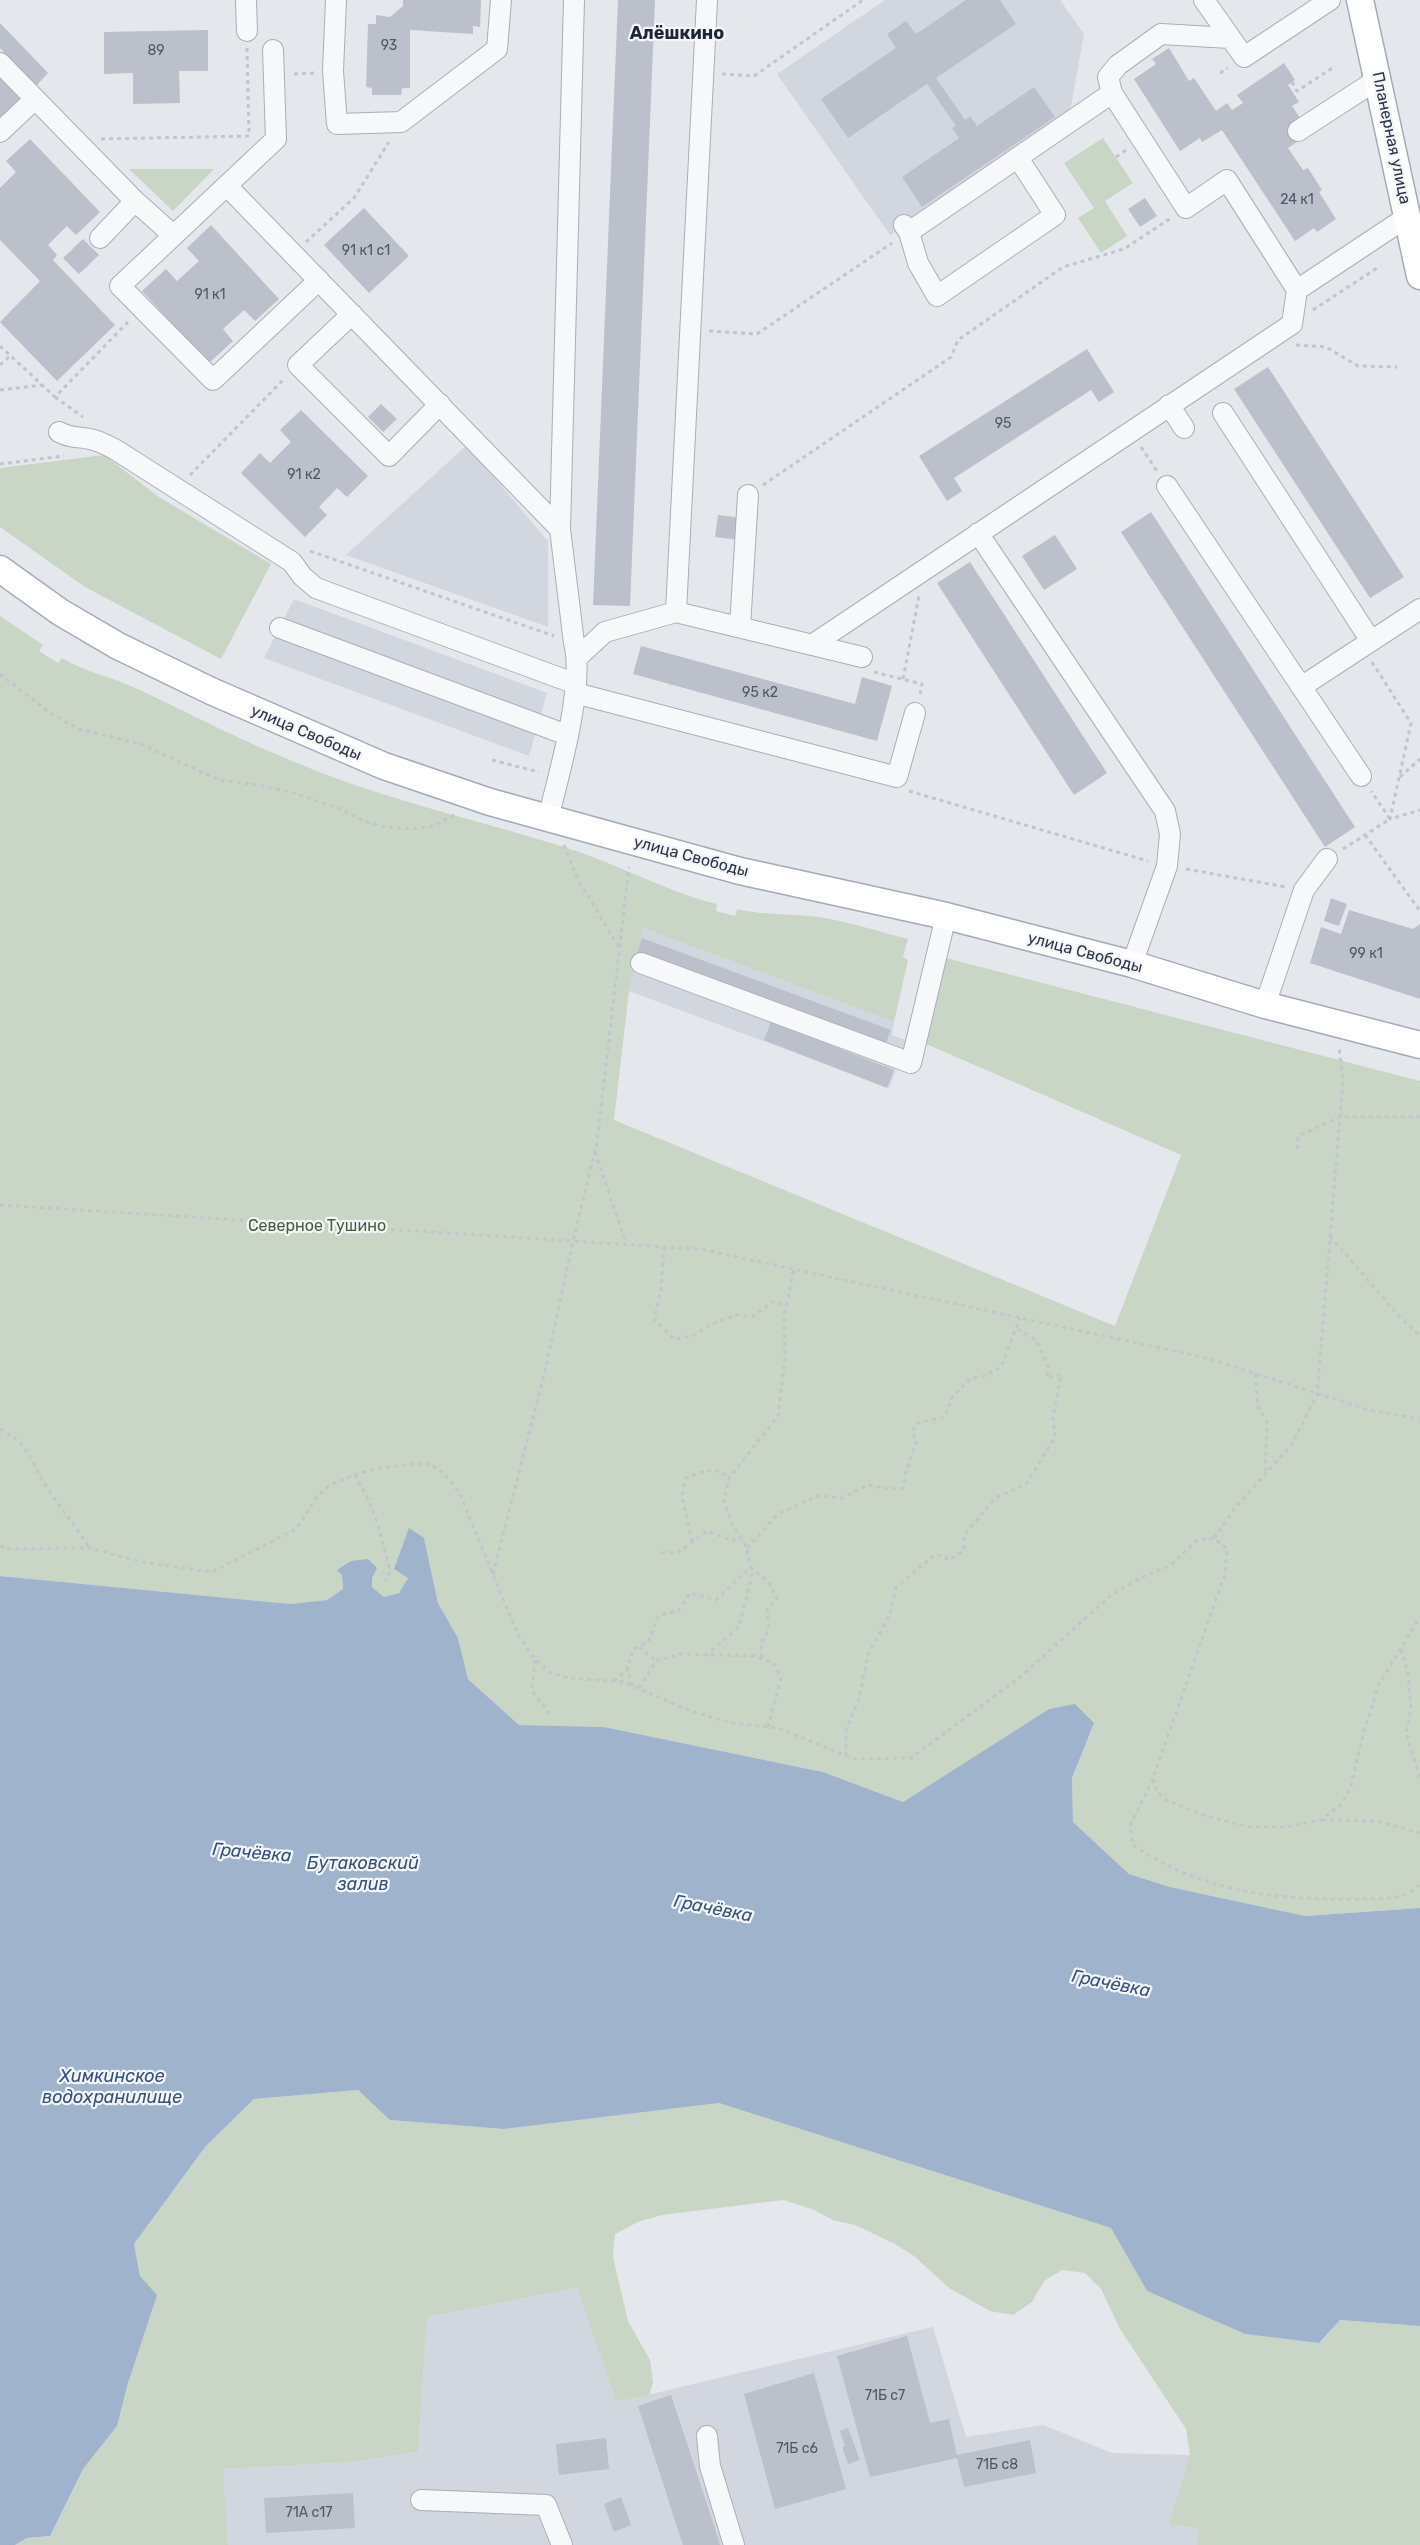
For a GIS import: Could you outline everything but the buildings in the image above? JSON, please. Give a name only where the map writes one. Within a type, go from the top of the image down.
[{"type":"main road","name":"Планерная улица","points":[[1360,0],[1420,276]]},
{"type":"main road","name":"улица Свободы","points":[[0,569],[60,612],[118,646],[211,692],[384,766],[548,818],[740,871],[946,916],[1132,964],[1265,1005],[1420,1045]]},
{"type":"lane","points":[[246,0],[246,31]]},
{"type":"lane","points":[[336,0],[333,72],[337,124],[401,122],[498,49],[501,0]]},
{"type":"lane","points":[[548,818],[567,735],[575,688],[576,650],[560,529],[574,0]]},
{"type":"lane","points":[[676,612],[707,0]]},
{"type":"lane","points":[[1204,0],[1244,57],[1330,0]]},
{"type":"lane","points":[[812,645],[1292,324],[1297,290],[1226,180],[1186,208],[1112,93],[1108,77],[1118,65],[1161,34],[1230,38]]},
{"type":"lane","points":[[273,50],[276,140],[120,286],[213,380],[318,280]]},
{"type":"lane","points":[[0,63],[135,201],[173,235]]},
{"type":"lane","points":[[1298,131],[1378,78]]},
{"type":"lane","points":[[1018,158],[1055,214],[938,296],[918,263],[906,228],[1018,158],[1112,93]]},
{"type":"lane","points":[[0,132],[35,99]]},
{"type":"lane","points":[[226,186],[560,529]]},
{"type":"lane","points":[[100,238],[135,201]]},
{"type":"lane","points":[[1297,290],[1407,216]]},
{"type":"lane","points":[[352,314],[298,365],[388,456],[440,404]]},
{"type":"lane","points":[[1169,405],[1184,428]]},
{"type":"lane","points":[[1222,413],[1367,644]]},
{"type":"lane","points":[[59,432],[71,439],[87,438],[101,442],[116,450],[292,562],[302,576],[316,588],[575,688],[897,777],[915,713]]},
{"type":"lane","points":[[1167,486],[1361,776]]},
{"type":"lane","points":[[740,628],[748,495]]},
{"type":"lane","points":[[978,533],[1165,811],[1170,834],[1167,866],[1132,964]]},
{"type":"lane","points":[[1302,687],[1420,609]]},
{"type":"lane","points":[[576,650],[605,632],[676,612],[862,657]]},
{"type":"lane","points":[[280,628],[567,735]]},
{"type":"lane","points":[[1265,1005],[1304,890],[1327,859]]},
{"type":"lane","points":[[641,963],[910,1064],[946,916]]},
{"type":"lane","points":[[707,2436],[710,2466],[734,2545]]},
{"type":"lane","points":[[421,2500],[546,2505],[562,2545]]},
{"type":"path","points":[[703,72],[754,76],[863,0]]},
{"type":"path","points":[[75,140],[249,136],[246,31]]},
{"type":"path","points":[[1292,82],[1297,91],[1334,67]]},
{"type":"path","points":[[274,75],[333,72]]},
{"type":"path","points":[[293,253],[354,198],[401,122]]},
{"type":"path","points":[[748,495],[951,357],[958,340],[1063,267],[1124,249],[1186,208]]},
{"type":"path","points":[[689,330],[758,334],[906,228]]},
{"type":"path","points":[[1292,324],[1376,268]]},
{"type":"path","points":[[55,396],[122,329]]},
{"type":"path","points":[[1261,344],[1326,347],[1358,366],[1397,367]]},
{"type":"path","points":[[0,346],[55,396],[89,421]]},
{"type":"path","points":[[0,365],[10,356]]},
{"type":"path","points":[[184,481],[298,365]]},
{"type":"path","points":[[0,390],[43,385]]},
{"type":"path","points":[[1130,431],[1167,486]]},
{"type":"path","points":[[0,464],[68,456]]},
{"type":"path","points":[[308,551],[576,650]]},
{"type":"path","points":[[903,679],[925,569]]},
{"type":"path","points":[[1367,644],[1411,723],[1390,819]]},
{"type":"path","points":[[862,657],[861,669],[922,684],[915,713]]},
{"type":"path","points":[[0,674],[50,713],[79,729],[143,745],[219,780],[259,785],[297,794],[343,810],[366,822],[387,827],[411,829],[433,826],[456,814]]},
{"type":"path","points":[[1399,777],[1420,759]]},
{"type":"path","points":[[1361,776],[1390,819]]},
{"type":"path","points":[[897,777],[907,790],[1167,866],[1304,890]]},
{"type":"path","points":[[1327,859],[1390,819],[1420,810]]},
{"type":"path","points":[[1365,835],[1420,911]]},
{"type":"path","points":[[564,844],[577,878],[620,950]]},
{"type":"path","points":[[493,1575],[546,1371],[573,1241],[595,1152],[629,867]]},
{"type":"path","points":[[1214,1538],[1235,1508],[1292,1444],[1317,1395],[1343,1081],[1336,1022]]},
{"type":"path","points":[[1297,1149],[1298,1136],[1340,1117],[1420,1117]]},
{"type":"path","points":[[595,1152],[626,1244]]},
{"type":"path","points":[[0,1205],[700,1249],[1207,1358],[1317,1395],[1369,1410],[1420,1419]]},
{"type":"path","points":[[1329,1235],[1399,1316],[1420,1336]]},
{"type":"path","points":[[664,1247],[661,1291],[654,1319],[674,1339],[692,1336],[710,1325],[736,1315],[754,1316],[772,1302],[786,1305]]},
{"type":"path","points":[[706,1656],[739,1627],[752,1575],[748,1548],[732,1524],[724,1501],[728,1478],[778,1416],[786,1359],[784,1316],[794,1269]]},
{"type":"path","points":[[748,1548],[778,1514],[817,1496],[842,1498],[867,1485],[888,1489],[903,1488],[906,1471],[917,1440],[912,1432],[917,1423],[945,1417],[952,1397],[971,1378],[982,1377],[1001,1367],[1020,1318]]},
{"type":"path","points":[[846,1756],[846,1730],[859,1699],[868,1655],[890,1614],[896,1587],[936,1554],[950,1560],[964,1550],[964,1535],[995,1498],[1026,1484],[1055,1437],[1053,1418],[1061,1374],[1047,1378],[1048,1366],[1036,1340],[1016,1328]]},
{"type":"path","points":[[1255,1374],[1258,1406],[1267,1422],[1265,1474]]},
{"type":"path","points":[[0,1429],[16,1437],[28,1452],[48,1489],[89,1548]]},
{"type":"path","points":[[0,1546],[9,1549],[89,1548],[147,1563],[212,1572],[296,1529],[318,1495],[330,1485],[374,1469],[412,1464],[430,1464],[444,1473],[458,1492],[518,1635],[535,1659],[551,1673],[570,1678],[624,1682],[688,1710],[731,1724],[778,1728],[854,1759],[912,1758],[1019,1678],[1109,1597],[1140,1578],[1171,1565],[1197,1540],[1214,1538],[1227,1549],[1225,1574],[1153,1778],[1130,1826],[1133,1845],[1157,1861],[1199,1879],[1251,1894],[1309,1900],[1394,1898],[1412,1893],[1420,1884]]},
{"type":"path","points":[[692,1542],[682,1496],[686,1478],[711,1468],[722,1472],[728,1478]]},
{"type":"path","points":[[354,1475],[366,1492],[387,1558],[390,1572],[385,1580]]},
{"type":"path","points":[[661,1553],[679,1552],[707,1530],[733,1540],[741,1537]]},
{"type":"path","points":[[614,1682],[627,1670],[633,1649],[648,1642],[659,1615],[678,1611],[690,1593],[716,1600],[751,1567]]},
{"type":"path","points":[[751,1567],[770,1584],[777,1599],[768,1608],[769,1630],[761,1642],[762,1658]]},
{"type":"path","points":[[1322,1820],[1342,1804],[1351,1786],[1363,1735],[1378,1686],[1420,1616]]},
{"type":"path","points":[[638,1647],[656,1661]]},
{"type":"path","points":[[1401,1648],[1408,1673],[1411,1709],[1406,1733],[1420,1779]]},
{"type":"path","points":[[639,1688],[656,1661],[680,1654],[753,1656],[762,1658],[773,1662],[782,1678],[768,1727]]},
{"type":"path","points":[[535,1659],[532,1691],[551,1715]]},
{"type":"path","points":[[627,1670],[633,1686]]},
{"type":"path","points":[[1153,1778],[1156,1791],[1166,1800],[1203,1816],[1248,1827],[1285,1827],[1322,1820],[1376,1821],[1420,1833]]},
{"type":"shaded area","points":[[885,0],[1060,0],[1084,34],[1070,111],[890,235],[777,74]]},
{"type":"shaded area","points":[[467,445],[548,541],[548,627],[346,555]]},
{"type":"shaded area","points":[[294,599],[547,693],[529,756],[264,658]]},
{"type":"shaded area","points":[[643,928],[894,1022],[892,1035],[918,1045],[898,1063],[889,1088],[629,991]]},
{"type":"shaded area","points":[[577,2288],[618,2402],[933,2327],[966,2437],[1043,2425],[1112,2453],[1190,2455],[1420,2545],[228,2545],[222,2469],[351,2462],[418,2452],[427,2317]]},
{"type":"green space","points":[[1103,138],[1133,183],[1105,201],[1127,236],[1101,253],[1078,218],[1094,208],[1064,163]]},
{"type":"green space","points":[[129,169],[214,169],[173,211]]},
{"type":"green space","points":[[104,455],[159,497],[271,564],[221,659],[85,587],[0,527],[0,468]]},
{"type":"green space","name":"Северное Тушино","points":[[0,616],[43,645],[39,651],[58,663],[62,658],[81,668],[132,686],[272,753],[348,783],[573,850],[680,893],[717,904],[716,911],[735,916],[737,909],[759,913],[825,918],[908,939],[903,957],[908,960],[894,1022],[643,928],[629,991],[614,1120],[1115,1326],[1181,1155],[922,1042],[946,958],[1420,1081],[1420,1908],[1305,1916],[1170,1887],[1129,1874],[1073,1822],[1072,1778],[1094,1723],[1049,1709],[903,1802],[823,1772],[604,1727],[519,1725],[468,1679],[458,1638],[438,1603],[424,1538],[408,1578],[399,1593],[384,1597],[372,1587],[372,1578],[338,1569],[342,1575],[343,1589],[327,1600],[290,1604],[0,1576]]},
{"type":"green space","points":[[358,2090],[391,2120],[504,2129],[719,2103],[1111,2228],[1147,2291],[1245,2334],[1319,2343],[1340,2320],[1420,2326],[1420,2545],[1197,2545],[1199,2528],[1169,2524],[1190,2455],[1186,2429],[1120,2329],[1101,2289],[1085,2273],[1062,2270],[1044,2281],[1032,2302],[1013,2315],[990,2311],[949,2288],[914,2256],[895,2244],[855,2225],[833,2220],[812,2209],[783,2200],[662,2215],[640,2221],[615,2234],[613,2257],[628,2321],[650,2360],[653,2383],[649,2395],[617,2402],[577,2288],[427,2317],[418,2452],[351,2462],[223,2469],[228,2545],[15,2545],[27,2538],[50,2536],[83,2469],[117,2426],[128,2383],[140,2276],[134,2244],[205,2147],[254,2099]]},
{"type":"water","name":"Бутаковский залив","points":[[409,1528],[424,1538],[438,1603],[458,1638],[468,1679],[519,1725],[604,1727],[823,1772],[903,1802],[1049,1709],[1075,1704],[1094,1723],[1072,1778],[1073,1822],[1129,1874],[1170,1887],[1305,1916],[1420,1908],[1420,2326],[1340,2320],[1319,2343],[1245,2334],[1147,2291],[1111,2228],[719,2103],[504,2129],[390,2120],[358,2090],[254,2099],[205,2147],[134,2244],[140,2276],[157,2295],[128,2383],[117,2426],[83,2469],[50,2536],[27,2538],[15,2545],[0,2545],[0,1576],[290,1604],[327,1600],[343,1589],[342,1575],[337,1570],[351,1561],[368,1559],[377,1568],[372,1578],[372,1587],[384,1597],[399,1593],[408,1578],[394,1569]]},
{"type":"district","name":"Алёшкино","points":[[677,34]]},
{"type":"water label","name":"Грачёвка","points":[[252,1853]]},
{"type":"water label","name":"Грачёвка","points":[[713,1909]]},
{"type":"water label","name":"Грачёвка","points":[[1111,1984]]},
{"type":"water label","name":"Химкинское водохранилище","points":[[112,2087]]}]
